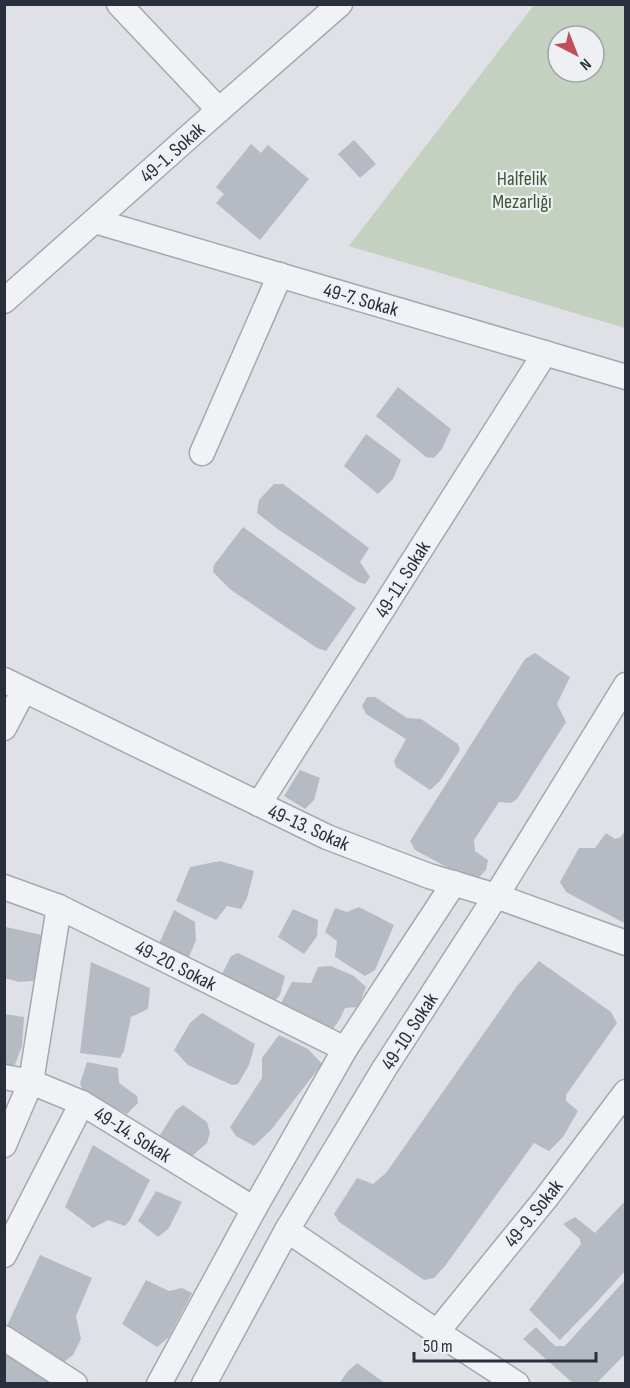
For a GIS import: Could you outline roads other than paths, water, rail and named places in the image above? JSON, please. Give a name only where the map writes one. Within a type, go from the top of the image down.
[{"type":"street","points":[[119,4],[219,110]]},
{"type":"street","name":"49-1. Sokak","points":[[4,301],[340,4]]},
{"type":"street","name":"49-7. Sokak","points":[[95,221],[626,377]]},
{"type":"street","points":[[202,453],[280,275]]},
{"type":"street","name":"49-11. Sokak","points":[[260,804],[545,353]]},
{"type":"street","points":[[4,728],[14,685]]},
{"type":"street","name":"49-13. Sokak","points":[[14,685],[327,837],[429,876],[496,896],[626,943]]},
{"type":"street","name":"49-10. Sokak","points":[[204,1383],[286,1230],[384,1069],[496,896],[626,685]]},
{"type":"street","points":[[159,1383],[345,1049],[454,883]]},
{"type":"street","name":"49-20. Sokak","points":[[4,887],[59,907],[345,1049]]},
{"type":"street","points":[[4,1145],[31,1082],[59,907]]},
{"type":"street","name":"49-14. Sokak","points":[[4,1077],[31,1082],[82,1103],[254,1209]]},
{"type":"street","name":"49-9. Sokak","points":[[437,1332],[546,1198],[626,1092]]},
{"type":"street","points":[[4,1255],[82,1103]]},
{"type":"street","points":[[286,1230],[517,1383]]},
{"type":"street","points":[[4,1338],[75,1383]]},
{"type":"park label","name":"Halfelik Mezarlığı","points":[[522,190]]}]
